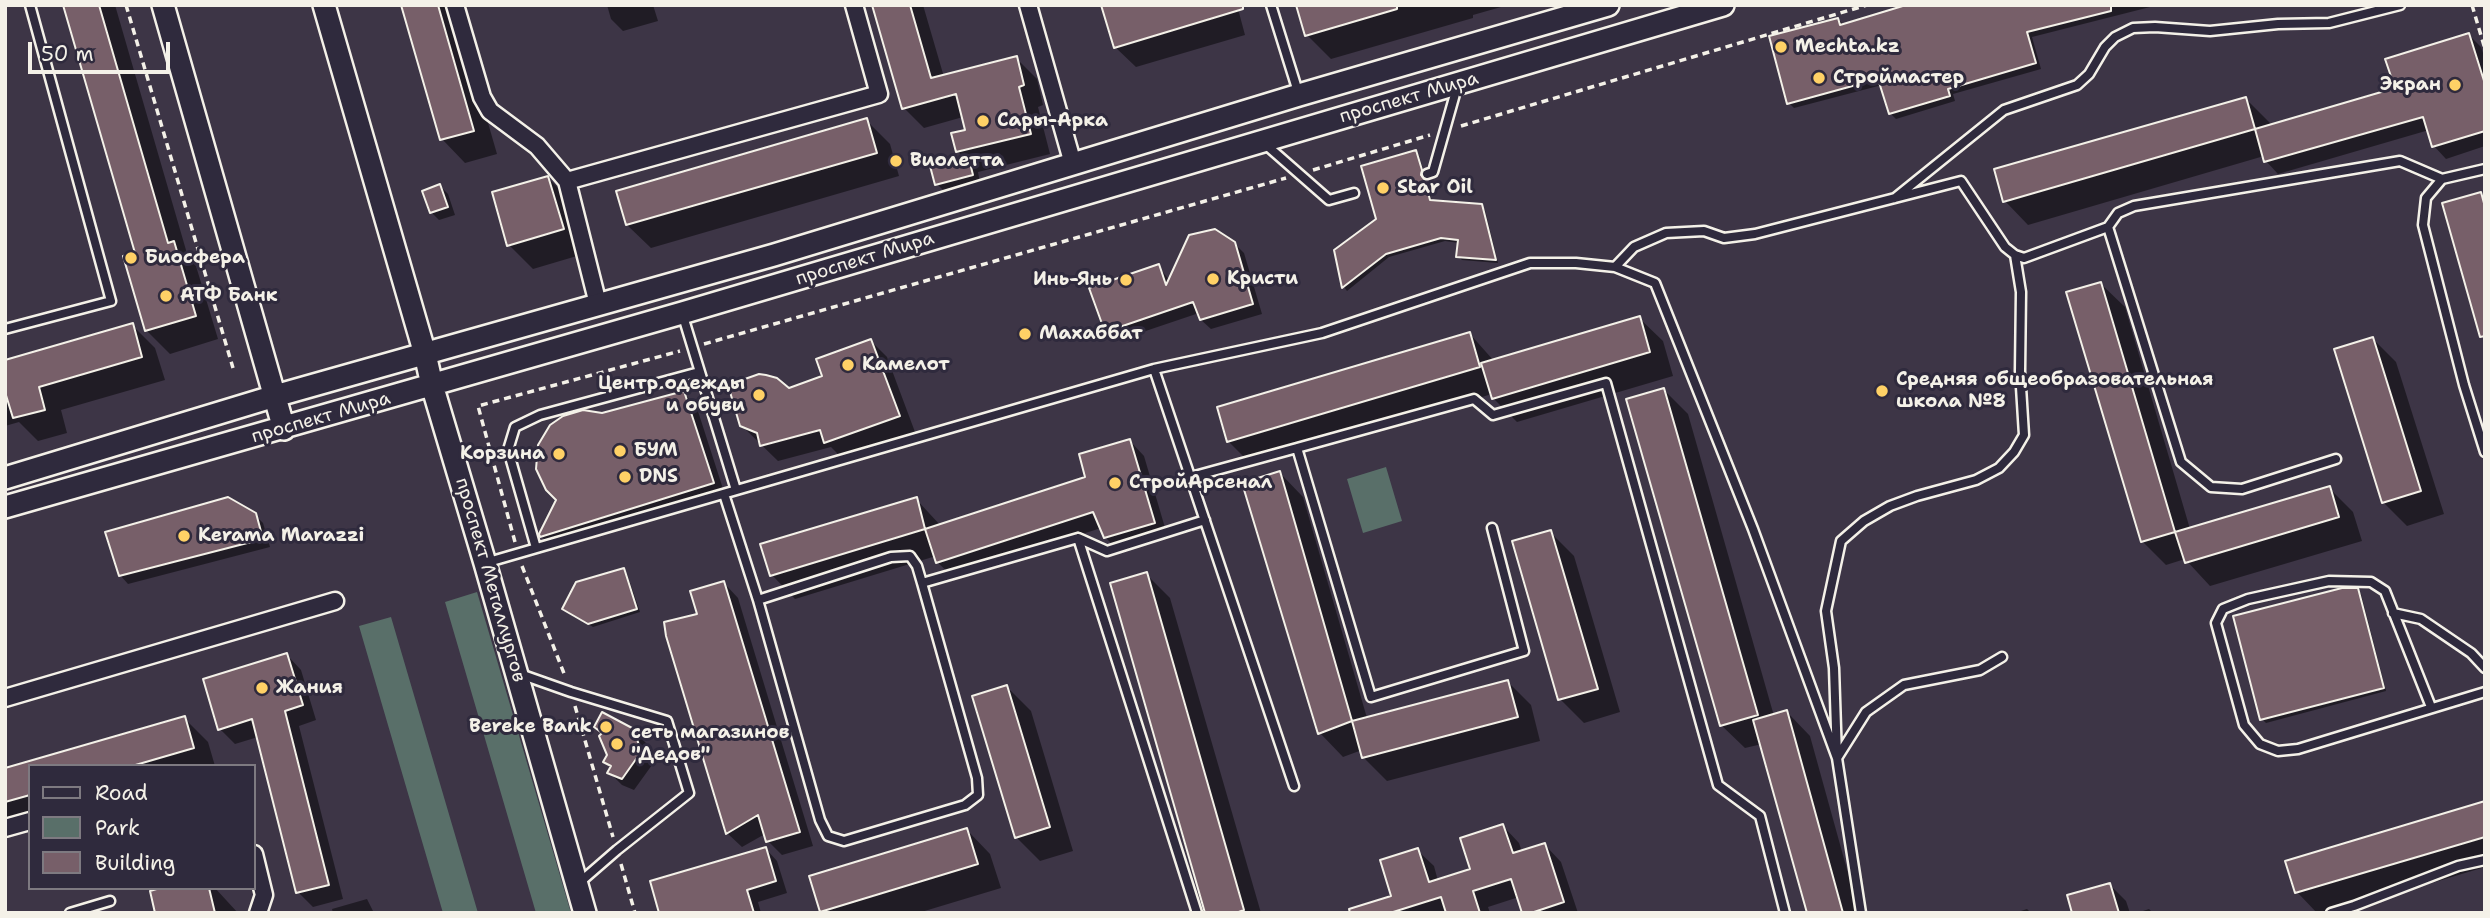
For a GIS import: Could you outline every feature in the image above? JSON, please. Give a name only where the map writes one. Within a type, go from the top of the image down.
[{"type":"main road","points":[[163,5],[284,429]]},
{"type":"main road","name":"проспект Металлургов","points":[[324,5],[585,913]]},
{"type":"main road","name":"проспект Мира","points":[[5,478],[275,396],[774,255],[1299,95],[1608,5]]},
{"type":"main road","name":"проспект Мира","points":[[5,507],[682,313],[1723,5]]},
{"type":"main road","points":[[682,313],[685,302],[699,290],[774,255]]},
{"type":"street","points":[[455,5],[481,97],[490,111],[537,146],[567,181],[598,303]]},
{"type":"street","points":[[567,181],[879,94],[854,5]]},
{"type":"street","points":[[1028,5],[1073,164]]},
{"type":"street","points":[[5,698],[335,601]]},
{"type":"street","points":[[5,828],[28,822]]},
{"type":"street","points":[[256,862],[264,895],[258,913]]},
{"type":"lane","points":[[5,329],[111,301],[30,5]]},
{"type":"lane","points":[[1271,5],[1299,95]]},
{"type":"lane","points":[[1895,198],[2004,110],[2077,85],[2089,74],[2105,47],[2115,37],[2133,28],[2210,31],[2278,24],[2329,23],[2400,5]]},
{"type":"lane","points":[[1427,174],[1433,172],[1458,83]]},
{"type":"lane","points":[[1262,141],[1329,200],[1354,193]]},
{"type":"lane","points":[[1615,267],[1634,247],[1666,233],[1704,231],[1724,238],[1755,234],[1961,181],[2005,247],[2024,258],[2108,227],[2118,213],[2134,206],[2400,161],[2442,179],[2485,169]]},
{"type":"lane","points":[[2442,179],[2426,198],[2423,225],[2464,384],[2485,452]]},
{"type":"lane","points":[[2108,227],[2181,462],[2211,487],[2242,489],[2336,458]]},
{"type":"lane","points":[[1861,913],[1837,758],[1835,668],[1826,611],[1841,541],[1864,521],[1890,506],[1976,481],[1999,468],[2014,452],[2024,435],[2020,372],[2021,292],[2015,255]]},
{"type":"lane","points":[[485,563],[1154,369],[1322,333],[1530,263],[1576,263],[1615,267],[1655,283],[1753,529],[1837,758]]},
{"type":"lane","points":[[682,313],[736,490]]},
{"type":"lane","points":[[1154,369],[1294,786]]},
{"type":"lane","points":[[536,548],[508,450],[515,427],[540,415],[699,372]]},
{"type":"lane","points":[[1191,477],[1474,399],[1493,415],[1606,383],[1718,785],[1760,816],[1785,913]]},
{"type":"lane","points":[[1297,448],[1371,696],[1524,652],[1492,528]]},
{"type":"lane","points":[[724,494],[758,600],[820,820],[828,836],[844,841],[965,805],[978,795],[977,778],[922,583],[917,566],[910,556],[891,557],[758,600]]},
{"type":"lane","points":[[922,583],[1078,538],[1107,551],[1205,520]]},
{"type":"lane","points":[[1078,538],[1197,913]]},
{"type":"lane","points":[[2431,707],[2385,591],[2371,582],[2329,581],[2248,599],[2224,609],[2216,623],[2244,725],[2260,744],[2278,751],[2298,748],[2485,692]]},
{"type":"lane","points":[[2393,613],[2421,619],[2471,653],[2485,668]]},
{"type":"lane","points":[[1837,758],[1866,712],[1905,685],[1980,670],[2002,657]]},
{"type":"lane","points":[[517,673],[667,721],[689,793],[577,885]]},
{"type":"lane","points":[[2331,913],[2355,910],[2458,866],[2485,860]]},
{"type":"lane","points":[[70,913],[110,901]]},
{"type":"path","points":[[126,5],[233,368]]},
{"type":"path","points":[[635,913],[571,692],[518,554],[478,406],[1298,174],[1867,5]]},
{"type":"path","points":[[2472,5],[2485,48]]},
{"type":"green space","points":[[1386,467],[1402,521],[1363,533],[1347,479]]},
{"type":"green space","points":[[477,592],[571,913],[536,913],[445,602]]},
{"type":"green space","points":[[391,617],[478,913],[443,913],[359,626]]},
{"type":"building","points":[[63,5],[99,5],[168,243],[174,241],[196,316],[145,331],[123,256],[135,253]]},
{"type":"building","points":[[401,5],[438,5],[474,131],[440,140]]},
{"type":"building","points":[[872,5],[910,5],[931,78],[1017,56],[1024,85],[1019,87],[1031,134],[956,152],[951,133],[965,130],[956,94],[902,109]]},
{"type":"building","points":[[1101,5],[1243,5],[1243,9],[1114,48]]},
{"type":"building","points":[[1296,5],[1397,5],[1397,9],[1305,36]]},
{"type":"building","points":[[1906,5],[2111,5],[2111,11],[2027,32],[2036,63],[1948,89],[1950,96],[1889,114],[1878,79],[1787,104],[1769,36],[1838,18],[1840,25]]},
{"type":"building","points":[[2469,33],[2485,84],[2485,131],[2432,147],[2423,117],[2264,162],[2255,129],[2395,88],[2385,59]]},
{"type":"building","points":[[2246,97],[2255,129],[2003,202],[1994,169]]},
{"type":"building","points":[[867,118],[877,153],[626,225],[616,191]]},
{"type":"building","points":[[1416,150],[1430,200],[1482,204],[1496,260],[1456,257],[1458,240],[1441,238],[1386,254],[1342,288],[1334,250],[1376,219],[1361,166]]},
{"type":"building","points":[[968,155],[973,175],[935,185],[930,166]]},
{"type":"building","points":[[548,176],[564,229],[507,246],[492,192]]},
{"type":"building","points":[[440,184],[448,207],[430,213],[422,191]]},
{"type":"building","points":[[2481,192],[2485,207],[2485,336],[2480,337],[2442,203]]},
{"type":"building","points":[[1215,229],[1235,242],[1253,304],[1200,320],[1193,302],[1105,332],[1089,288],[1159,264],[1166,285],[1189,235]]},
{"type":"building","points":[[2101,282],[2175,532],[2141,542],[2066,292]]},
{"type":"building","points":[[1640,316],[1650,352],[1492,399],[1481,363]]},
{"type":"building","points":[[133,323],[142,357],[39,387],[45,410],[13,418],[5,392],[5,360]]},
{"type":"building","points":[[1470,332],[1480,367],[1227,442],[1217,407]]},
{"type":"building","points":[[2373,337],[2421,491],[2382,503],[2334,349]]},
{"type":"building","points":[[871,339],[900,416],[824,443],[820,430],[760,446],[757,433],[740,426],[728,385],[759,374],[777,378],[789,388],[822,376],[816,359]]},
{"type":"building","points":[[1664,388],[1758,715],[1720,726],[1626,399]]},
{"type":"building","points":[[684,391],[714,483],[540,537],[539,534],[556,500],[546,490],[536,469],[538,445],[550,425],[563,416],[583,410],[602,413]]},
{"type":"building","points":[[1130,439],[1155,523],[1104,538],[1093,512],[936,563],[925,529],[1085,477],[1079,454]]},
{"type":"building","points":[[1280,471],[1352,721],[1318,734],[1242,483]]},
{"type":"building","points":[[2330,486],[2339,517],[2185,563],[2175,532]]},
{"type":"building","name":"Kerama Marazzi","points":[[228,497],[256,513],[263,539],[119,576],[105,532]]},
{"type":"building","points":[[917,497],[925,529],[770,576],[760,544]]},
{"type":"building","points":[[1551,530],[1598,689],[1558,700],[1512,541]]},
{"type":"building","points":[[624,568],[637,609],[588,624],[562,609],[576,582]]},
{"type":"building","points":[[1147,572],[1244,910],[1236,913],[1205,913],[1110,583]]},
{"type":"building","points":[[724,581],[800,832],[766,842],[758,815],[726,834],[666,636],[664,622],[697,614],[690,591]]},
{"type":"building","points":[[2342,588],[2358,588],[2384,688],[2260,720],[2233,616]]},
{"type":"building","points":[[287,653],[303,705],[285,711],[329,885],[296,893],[252,719],[218,730],[203,679]]},
{"type":"building","points":[[1508,680],[1518,717],[1362,758],[1352,721]]},
{"type":"building","points":[[1007,685],[1050,827],[1015,838],[972,696]]},
{"type":"building","points":[[1787,710],[1843,913],[1807,913],[1753,720]]},
{"type":"building","points":[[602,712],[634,729],[641,752],[622,779],[607,773],[611,766],[603,762],[607,755],[599,736],[602,733],[594,727]]},
{"type":"building","points":[[185,716],[194,748],[139,764],[28,764],[28,796],[5,802],[5,768]]},
{"type":"building","points":[[2485,801],[2485,837],[2295,893],[2285,861]]},
{"type":"building","points":[[1503,824],[1513,853],[1545,843],[1564,902],[1531,913],[1522,913],[1511,879],[1473,891],[1480,913],[1446,913],[1441,897],[1390,913],[1350,913],[1349,909],[1391,896],[1380,860],[1418,848],[1429,882],[1470,869],[1460,838]]},
{"type":"building","points":[[967,828],[978,864],[820,912],[809,876]]},
{"type":"building","points":[[766,847],[776,881],[747,890],[754,913],[659,913],[650,881]]},
{"type":"building","points":[[2110,883],[2119,913],[2072,913],[2067,895]]},
{"type":"building","points":[[209,890],[215,913],[155,913],[150,891]]},
{"type":"place","name":"Mechta.kz","points":[[1781,47]]},
{"type":"place","name":"Строймастер","points":[[1819,78]]},
{"type":"place","name":"Экран","points":[[2455,85]]},
{"type":"place","name":"Сары-Арка","points":[[983,121]]},
{"type":"place","name":"Виолетта","points":[[896,161]]},
{"type":"place","name":"Star Oil","points":[[1383,188]]},
{"type":"place","name":"Биосфера","points":[[131,258]]},
{"type":"place","name":"Кристи","points":[[1213,279]]},
{"type":"place","name":"Инь-Янь","points":[[1126,280]]},
{"type":"place","name":"АТФ Банк","points":[[166,296]]},
{"type":"place","name":"Махаббат","points":[[1025,334]]},
{"type":"place","name":"Камелот","points":[[848,365]]},
{"type":"place","name":"Средняя общеобразовательная школа №8","points":[[1882,391]]},
{"type":"place","name":"Центр одежды и обуви","points":[[759,395]]},
{"type":"place","name":"БУМ","points":[[620,451]]},
{"type":"place","name":"Корзина","points":[[559,454]]},
{"type":"place","name":"DNS","points":[[625,477]]},
{"type":"place","name":"СтройАрсенал","points":[[1115,483]]},
{"type":"place","name":"Kerama Marazzi","points":[[184,536]]},
{"type":"place","name":"Жания","points":[[262,688]]},
{"type":"place","name":"Bereke Bank","points":[[606,727]]},
{"type":"place","name":"сеть магазинов \"Дедов\"","points":[[617,744]]}]
